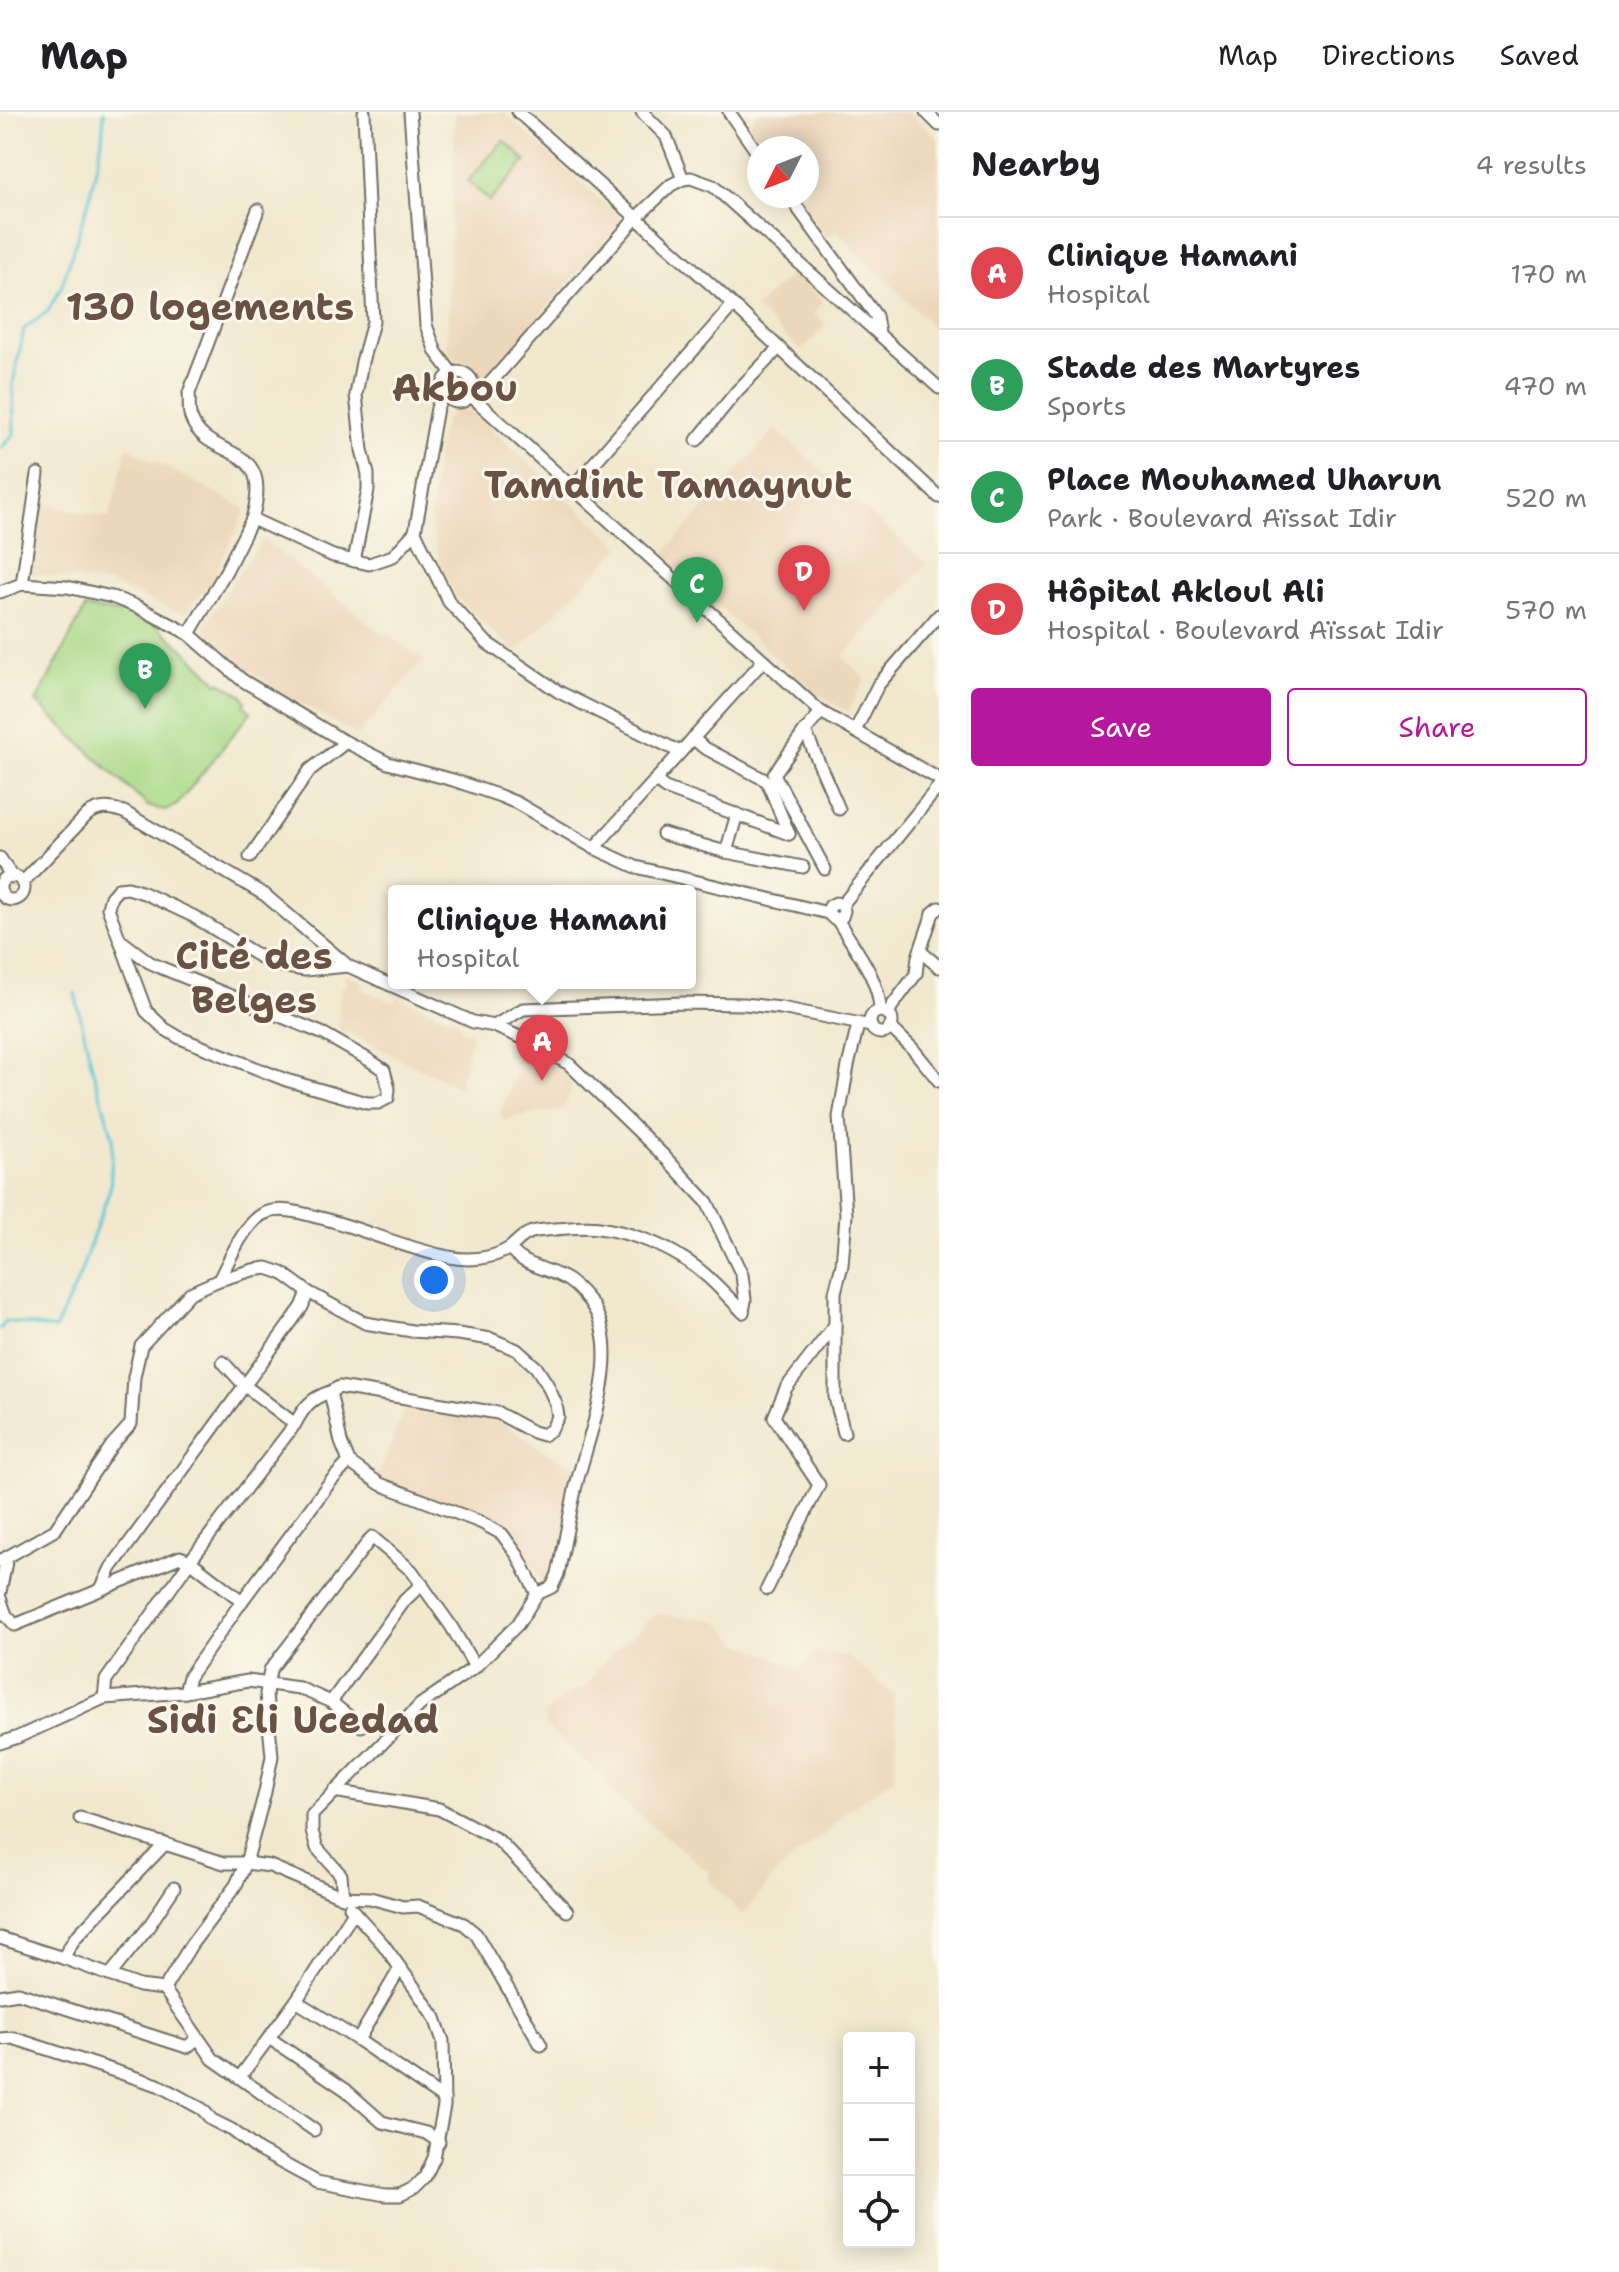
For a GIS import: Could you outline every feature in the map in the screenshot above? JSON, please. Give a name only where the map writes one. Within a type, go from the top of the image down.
[{"type":"street","points":[[354,561],[368,490],[356,395],[373,322],[364,112]]},
{"type":"street","points":[[410,112],[426,325],[436,352],[452,373]]},
{"type":"street","points":[[518,112],[733,305],[939,497]]},
{"type":"street","points":[[642,112],[666,136],[683,179]]},
{"type":"street","points":[[729,112],[747,138]]},
{"type":"street","points":[[926,112],[939,125]]},
{"type":"street","points":[[444,393],[449,399],[459,402],[471,390],[485,389],[636,218],[671,185],[691,178],[713,186],[939,388]]},
{"type":"street","points":[[798,208],[876,316],[879,333]]},
{"type":"street","points":[[189,634],[252,519],[257,495],[253,472],[246,461],[203,435],[191,418],[189,393],[258,210]]},
{"type":"street","points":[[573,487],[733,305]]},
{"type":"street","points":[[697,440],[737,391],[779,348]]},
{"type":"street","points":[[252,519],[333,556],[369,564],[393,556],[415,532],[437,408],[444,393],[443,384],[452,373],[464,374],[469,377],[471,390],[573,487],[821,712],[939,779]]},
{"type":"street","points":[[22,584],[38,474]]},
{"type":"street","points":[[415,532],[449,602],[487,643],[559,692],[680,752]]},
{"type":"street","points":[[0,592],[22,584],[67,587],[112,597],[153,614],[189,634],[242,680],[346,742],[388,763],[453,780],[517,803],[594,848],[636,867],[833,916]]},
{"type":"street","points":[[855,731],[878,685],[939,615]]},
{"type":"street","points":[[594,848],[763,661]]},
{"type":"street","points":[[821,712],[774,774],[825,869]]},
{"type":"street","points":[[805,731],[839,809]]},
{"type":"street","points":[[655,780],[665,788],[789,834],[767,781],[703,747],[693,738]]},
{"type":"street","points":[[250,857],[310,770],[346,742]]},
{"type":"street","points":[[939,786],[842,905],[833,904],[828,909],[872,977],[886,1017],[939,1081]]},
{"type":"street","points":[[0,858],[10,878],[24,890],[20,897],[13,900],[2,896],[0,889],[10,878],[87,815],[98,808],[112,808],[124,812],[265,895],[348,966],[388,984]]},
{"type":"street","points":[[726,852],[737,814]]},
{"type":"street","points":[[663,834],[726,852],[803,867]]},
{"type":"street","points":[[120,940],[149,962],[324,1034],[369,1060],[384,1070],[389,1089],[388,1098],[378,1103],[367,1103],[286,1080],[173,1034],[146,1011],[108,908],[111,897],[118,889],[128,888],[193,916],[265,960],[281,966],[305,970],[348,966]]},
{"type":"street","points":[[494,1026],[523,1009],[682,1003],[781,1008],[882,1032],[886,1017],[916,974],[933,913],[939,908]]},
{"type":"street","points":[[920,951],[939,967]]},
{"type":"street","points":[[219,1280],[252,1223],[263,1213],[276,1210],[294,1211],[336,1222],[452,1258],[476,1259],[495,1255],[510,1248],[518,1238],[533,1232],[596,1227],[655,1244],[684,1258],[709,1277],[743,1312],[742,1275],[707,1202],[569,1064],[522,1038],[494,1026],[473,1022],[399,989]]},
{"type":"street","points":[[844,1433],[835,1397],[835,1292],[842,1265],[846,1215],[839,1117],[864,1026],[872,1014],[886,1017]]},
{"type":"street","points":[[0,2039],[13,2038],[158,2085],[202,2109],[212,2120],[232,2130],[258,2150],[317,2182],[400,2195],[414,2188],[425,2177],[439,2142],[444,2099],[443,2041],[435,2018],[383,1944],[343,1897],[341,1875],[317,1848],[312,1815],[420,1705],[475,1667],[518,1624],[537,1594],[552,1587],[558,1574],[575,1488],[600,1392],[605,1337],[592,1304],[580,1290],[565,1278],[516,1257],[510,1248]]},
{"type":"street","points":[[104,1698],[106,1680],[190,1561],[314,1397],[339,1387],[498,1413],[543,1435],[551,1430],[558,1417],[556,1404],[536,1367],[517,1350],[491,1339],[365,1323],[308,1292],[282,1273],[267,1268],[219,1280],[190,1293],[141,1346],[134,1377],[131,1424],[112,1445],[55,1530],[4,1559],[0,1595],[6,1615],[15,1625],[180,1557],[190,1561],[242,1601]]},
{"type":"street","points":[[101,1589],[111,1568],[302,1307],[308,1292]]},
{"type":"street","points":[[767,1589],[819,1485],[774,1417],[786,1388],[835,1324]]},
{"type":"street","points":[[223,1362],[244,1385],[295,1424]]},
{"type":"street","points":[[330,1392],[341,1442],[349,1462],[380,1484],[480,1522],[502,1534],[518,1556],[537,1594]]},
{"type":"street","points":[[185,1692],[189,1677],[242,1601],[330,1482],[349,1462]]},
{"type":"street","points":[[164,1989],[191,1945],[236,1885],[246,1863],[272,1756],[266,1682],[270,1670],[372,1537],[412,1571],[451,1626],[475,1667]]},
{"type":"street","points":[[331,1702],[405,1600],[422,1584]]},
{"type":"street","points":[[0,1743],[104,1698],[185,1692],[248,1681],[299,1688],[331,1702],[361,1726]]},
{"type":"street","points":[[334,1791],[439,1809],[451,1815],[498,1840],[567,1911]]},
{"type":"street","points":[[80,1818],[224,1863],[270,1866],[343,1897],[370,1898],[403,1907],[418,1906],[464,1924],[476,1934],[541,2045]]},
{"type":"street","points":[[63,1958],[75,1938],[165,1844]]},
{"type":"street","points":[[110,1975],[147,1929],[174,1888]]},
{"type":"street","points":[[240,2077],[296,2001],[354,1912]]},
{"type":"street","points":[[0,1938],[139,1986],[164,1989],[213,2059],[314,2130]]},
{"type":"street","points":[[358,2040],[400,1968]]},
{"type":"street","points":[[0,1996],[18,1993],[187,2047],[198,2038]]},
{"type":"street","points":[[296,2001],[444,2099]]},
{"type":"street","points":[[269,2038],[346,2090],[382,2122],[426,2133],[439,2142]]},
{"type":"shaded area","points":[[455,112],[503,112],[623,220],[482,382],[447,352]]},
{"type":"shaded area","points":[[755,112],[906,112],[939,139],[939,336],[837,231],[826,237],[805,208],[819,208],[819,136],[752,136],[745,127],[757,115]]},
{"type":"shaded area","points":[[792,273],[823,300],[814,313],[826,325],[801,351],[755,308]]},
{"type":"shaded area","points":[[461,408],[470,410],[621,547],[516,652],[454,596],[434,541],[431,516],[438,443],[446,419]]},
{"type":"shaded area","points":[[775,429],[926,564],[843,657],[865,679],[848,712],[813,691],[662,555]]},
{"type":"shaded area","points":[[127,447],[246,509],[213,579],[183,614],[111,584],[27,573],[37,503],[109,518]]},
{"type":"shaded area","points":[[263,539],[384,636],[387,634],[423,660],[358,735],[277,690],[205,634],[205,624]]},
{"type":"shaded area","points":[[345,974],[361,980],[363,990],[394,1002],[398,997],[459,1022],[463,1031],[472,1033],[459,1087],[338,1029],[341,989],[347,985]]},
{"type":"shaded area","points":[[527,1053],[565,1073],[573,1087],[563,1109],[558,1112],[503,1120],[500,1112]]},
{"type":"shaded area","points":[[405,1406],[497,1421],[577,1468],[558,1574],[545,1588],[536,1569],[508,1532],[376,1482]]},
{"type":"shaded area","points":[[656,1614],[719,1621],[739,1644],[800,1668],[818,1652],[849,1657],[893,1694],[897,1736],[894,1778],[846,1811],[825,1833],[778,1871],[743,1915],[710,1882],[708,1871],[610,1791],[604,1777],[548,1728],[544,1715],[569,1694],[585,1688],[608,1657]]},
{"type":"green space","points":[[504,140],[526,161],[490,201],[468,181]]},
{"type":"green space","points":[[85,608],[123,611],[144,618],[187,652],[218,683],[242,695],[246,701],[244,705],[251,712],[177,805],[165,811],[148,806],[36,702]]},
{"type":"waterway","points":[[0,449],[14,434],[13,384],[24,329],[48,311],[61,288],[89,200],[102,140],[104,112]]},
{"type":"waterway","points":[[0,1329],[6,1321],[55,1329],[76,1285],[110,1189],[113,1137],[93,1071],[75,993]]},
{"type":"place","name":"Hôpital Akloul Ali","points":[[804,611]]},
{"type":"place","name":"Place Mouhamed Uharun","points":[[697,623]]},
{"type":"place","name":"Stade des Martyres","points":[[145,709]]},
{"type":"place","name":"Clinique Hamani","points":[[542,1081]]},
{"type":"district","name":"130 logements","points":[[210,306]]},
{"type":"district","name":"Akbou","points":[[455,387]]},
{"type":"district","name":"Tamdint Tamaynut","points":[[668,484]]},
{"type":"district","name":"Cité des Belges","points":[[254,977]]},
{"type":"district","name":"Sidi Ɛli Ucedad","points":[[293,1719]]}]
